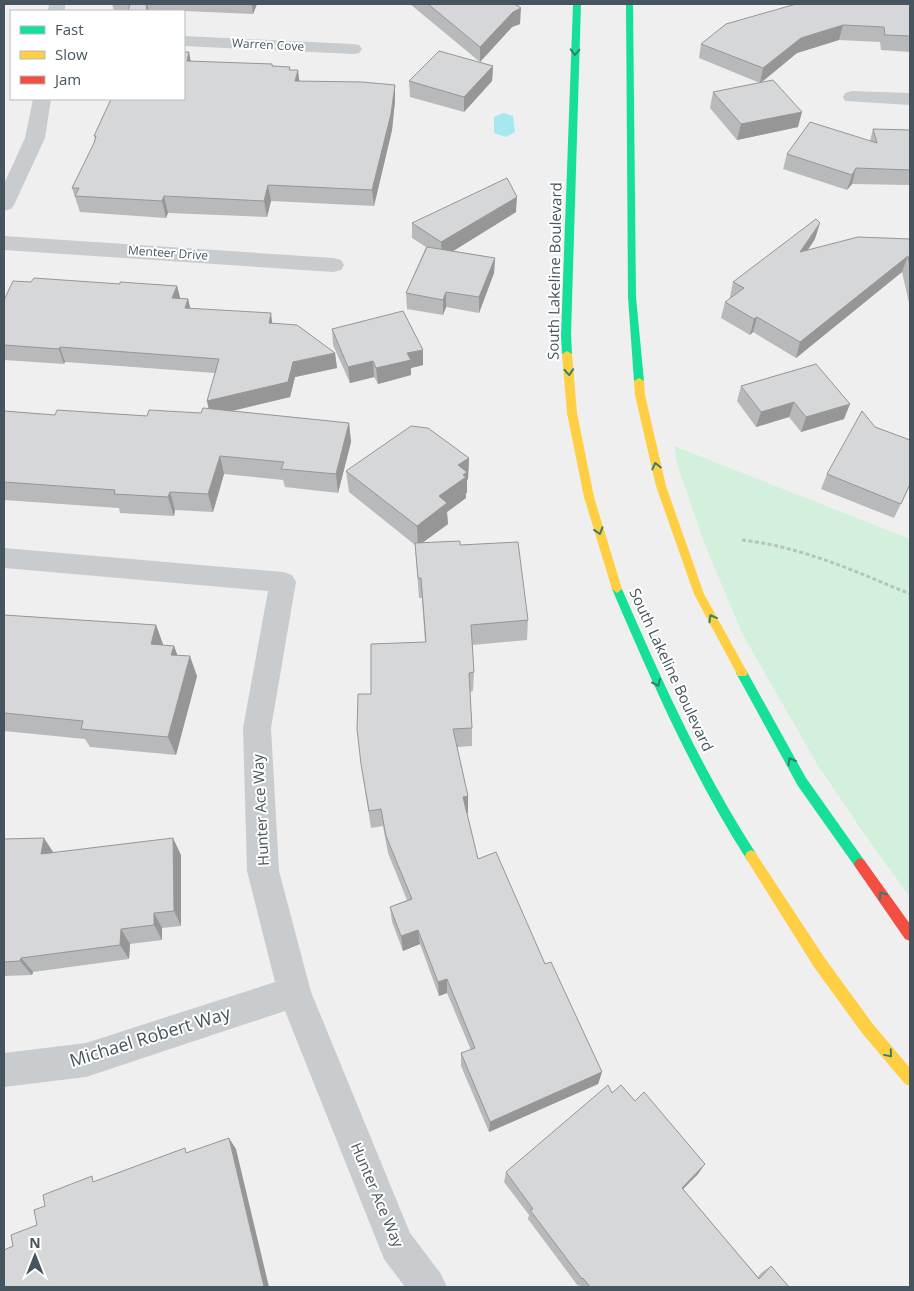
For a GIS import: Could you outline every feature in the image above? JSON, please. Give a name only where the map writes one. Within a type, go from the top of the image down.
[{"type":"main road","name":"South Lakeline Boulevard","points":[[577,4],[566,335],[572,413],[589,497],[619,595],[666,702],[723,812],[819,962],[867,1028],[910,1079]]},
{"type":"main road","points":[[630,4],[632,297],[640,395],[661,486],[699,594],[802,782],[910,935]]},
{"type":"street","name":"Warren Cove","points":[[185,41],[353,49]]},
{"type":"street","points":[[852,97],[910,99]]},
{"type":"street","points":[[4,205],[35,138],[42,100]]},
{"type":"street","name":"Menteer Drive","points":[[4,243],[333,265]]},
{"type":"street","name":"Hunter Ace Way","points":[[4,558],[283,582],[257,728],[263,871],[294,992],[397,1246],[428,1287]]},
{"type":"street","name":"Michael Robert Way","points":[[4,1070],[86,1060],[294,992]]},
{"type":"path","points":[[742,540],[769,542],[794,548],[832,561],[910,594]]},
{"type":"green space","points":[[674,446],[910,539],[910,897],[817,764],[742,633],[705,545],[678,467]]},
{"type":"water","points":[[503,113],[513,116],[515,132],[506,137],[494,133],[494,117]]},
{"type":"building","points":[[130,4],[146,4],[147,10],[128,10]]},
{"type":"building","points":[[428,4],[515,4],[521,8],[513,12],[480,47]]},
{"type":"building","points":[[796,4],[910,4],[910,36],[885,35],[884,27],[843,25],[801,38],[763,68],[701,44],[726,24]]},
{"type":"building","points":[[439,51],[493,66],[464,97],[409,81]]},
{"type":"building","points":[[185,52],[189,52],[187,61],[272,64],[272,66],[290,67],[289,70],[298,70],[295,81],[362,82],[395,85],[391,114],[372,190],[268,185],[264,201],[164,196],[162,201],[75,196],[79,188],[72,188],[94,143],[96,136],[94,136],[111,100],[185,100]]},
{"type":"building","points":[[773,80],[802,112],[741,124],[713,92]]},
{"type":"building","points":[[810,122],[877,143],[873,129],[910,130],[910,170],[856,168],[852,175],[787,154]]},
{"type":"building","points":[[507,178],[517,197],[441,242],[412,223]]},
{"type":"building","points":[[816,219],[820,223],[800,252],[858,237],[910,239],[910,267],[908,256],[800,342],[757,317],[754,319],[725,302],[744,288],[733,282]]},
{"type":"building","points":[[427,247],[495,258],[479,297],[446,292],[443,300],[406,293]]},
{"type":"building","points":[[34,278],[177,286],[172,298],[188,299],[185,308],[271,313],[269,323],[297,325],[335,353],[293,362],[288,382],[207,401],[219,359],[60,347],[59,349],[4,345],[4,300],[13,281],[31,282]]},
{"type":"building","points":[[403,311],[423,350],[407,353],[411,360],[376,368],[373,361],[348,367],[332,329]]},
{"type":"building","points":[[816,364],[850,404],[806,417],[794,402],[761,412],[741,386]]},
{"type":"building","points":[[203,408],[349,423],[336,474],[281,469],[284,462],[220,456],[208,494],[170,492],[168,497],[114,494],[115,490],[4,482],[4,411],[55,415],[57,410],[147,416],[149,410],[201,413]]},
{"type":"building","points":[[862,411],[875,427],[910,440],[910,484],[901,504],[827,474]]},
{"type":"building","points":[[411,426],[428,428],[469,458],[458,465],[467,472],[463,475],[466,477],[439,496],[447,503],[417,526],[346,471]]},
{"type":"building","points":[[460,541],[460,545],[518,542],[528,620],[471,625],[474,672],[469,673],[472,728],[453,729],[468,796],[463,797],[478,859],[496,852],[545,964],[551,962],[602,1072],[490,1122],[461,1053],[475,1048],[447,979],[438,982],[418,930],[401,936],[390,907],[412,899],[386,836],[381,809],[369,811],[357,729],[358,694],[371,694],[371,644],[426,642],[421,578],[418,578],[415,543]]},
{"type":"building","points":[[4,615],[156,625],[151,644],[174,646],[171,655],[190,656],[168,737],[81,729],[83,721],[4,713]]},
{"type":"building","points":[[44,838],[41,854],[173,838],[174,911],[154,913],[154,925],[121,929],[120,945],[4,962],[4,839]]},
{"type":"building","points":[[608,1085],[612,1093],[621,1085],[635,1101],[644,1092],[705,1164],[682,1188],[759,1279],[771,1266],[789,1287],[590,1287],[582,1279],[530,1210],[533,1209],[506,1172]]},
{"type":"building","points":[[229,1138],[264,1287],[4,1287],[4,1250],[13,1246],[11,1235],[37,1225],[34,1210],[45,1206],[43,1195],[92,1176],[93,1182],[185,1148],[186,1153]]},
{"type":"traffic: fast","points":[[567,354],[566,335],[577,4]]},
{"type":"traffic: fast","points":[[629,4],[632,297],[639,381]]},
{"type":"traffic: fast","points":[[617,589],[666,702],[723,812],[751,856]]},
{"type":"traffic: fast","points":[[742,673],[802,782],[860,864]]},
{"type":"traffic: slow","points":[[567,354],[572,413],[589,497],[617,589]]},
{"type":"traffic: slow","points":[[639,381],[640,395],[661,486],[699,594],[742,673]]},
{"type":"traffic: slow","points":[[751,856],[819,962],[867,1028],[910,1079]]},
{"type":"traffic: jam","points":[[860,864],[910,935]]}]
